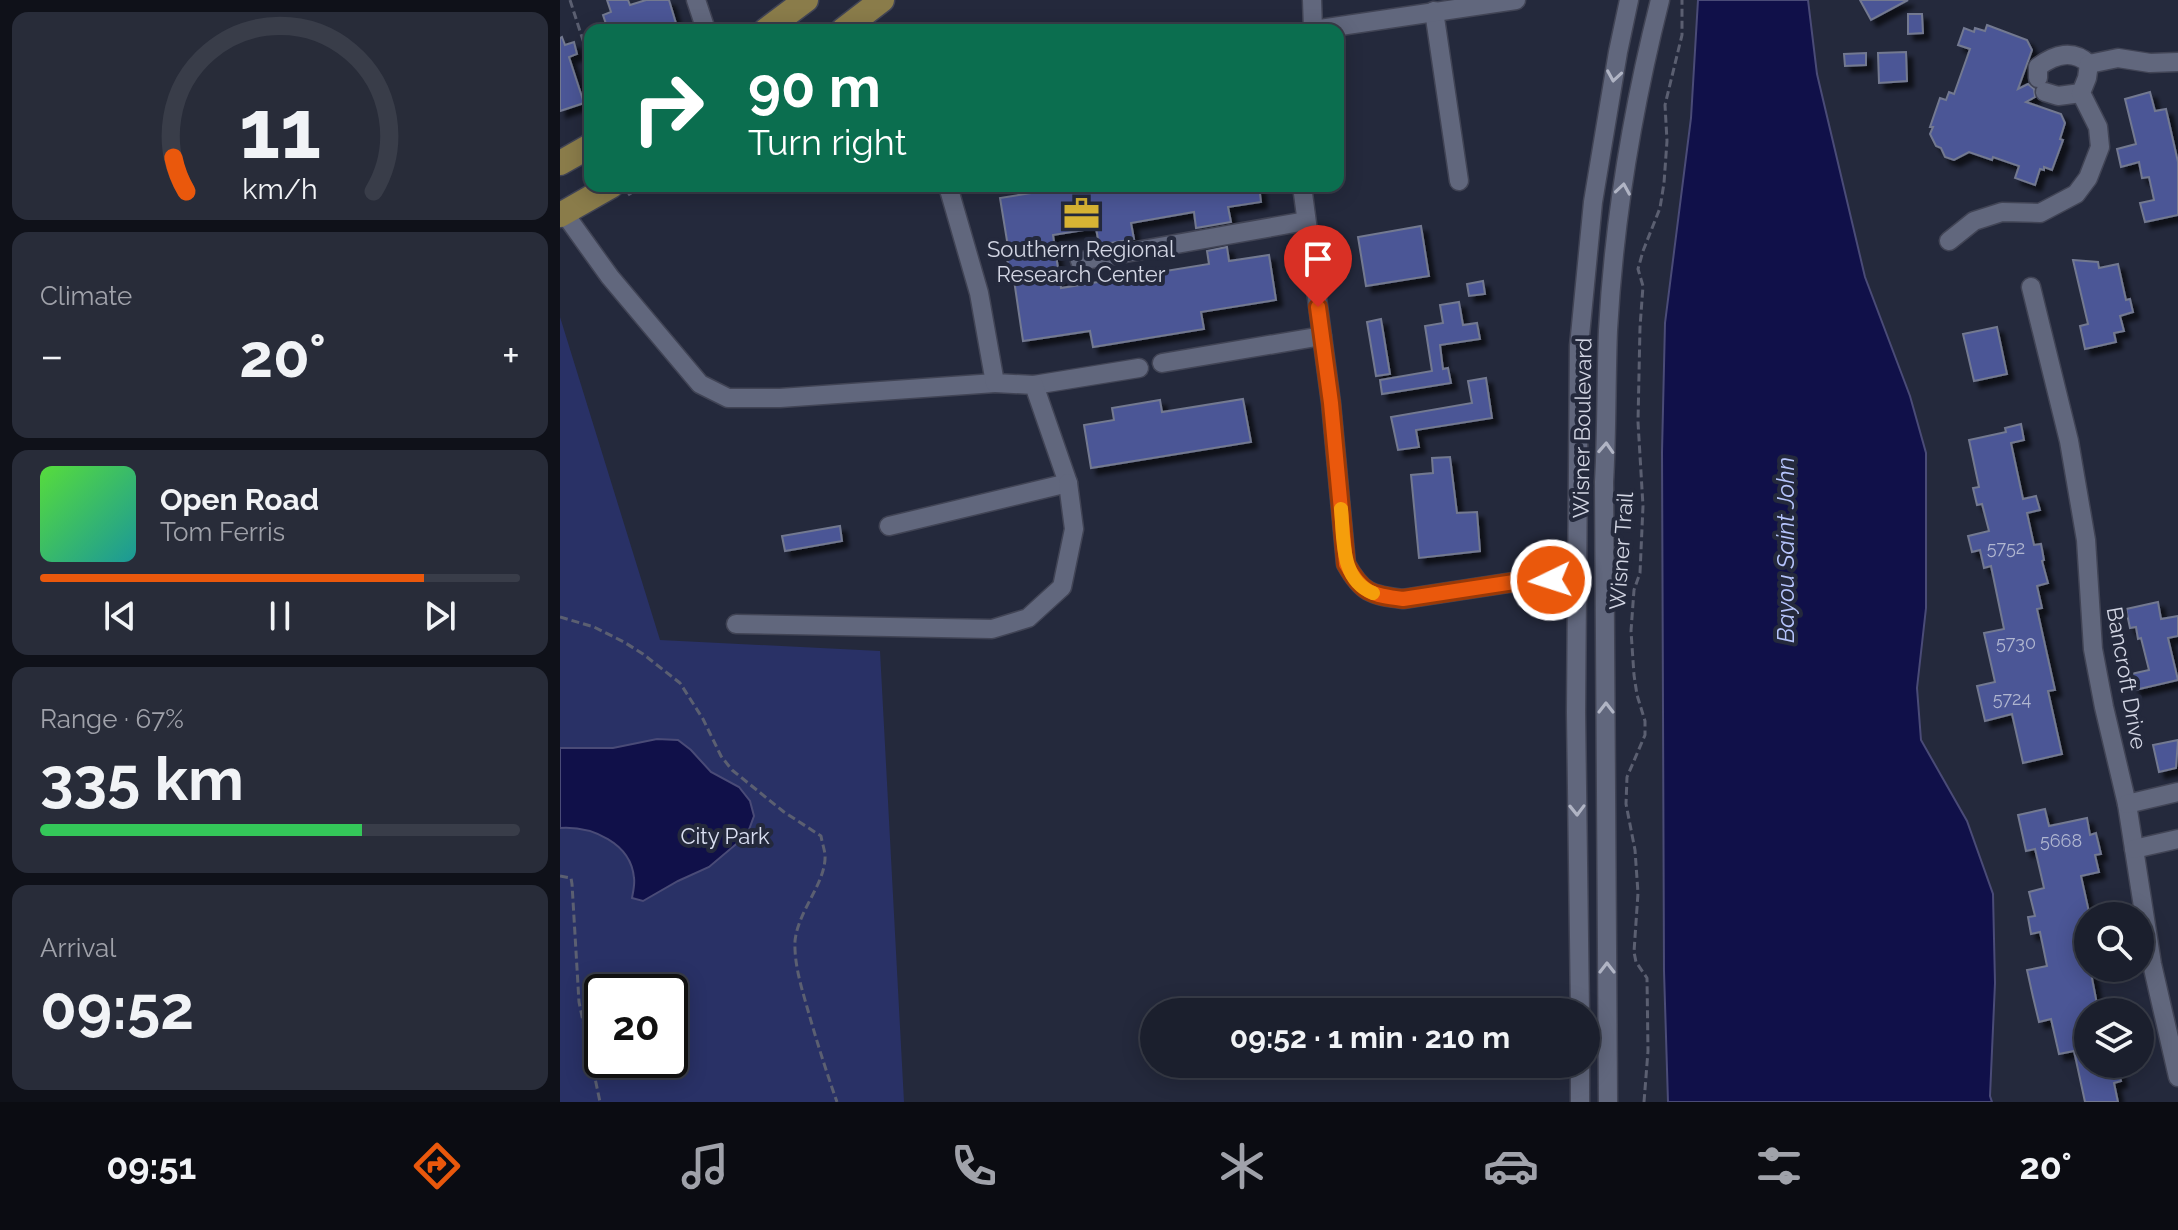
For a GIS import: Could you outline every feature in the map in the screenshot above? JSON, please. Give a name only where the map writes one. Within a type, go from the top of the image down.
[{"type":"main road","points":[[851,24],[882,0]]},
{"type":"main road","points":[[778,24],[799,14]]},
{"type":"main road","points":[[560,163],[584,149]]},
{"type":"main road","points":[[562,214],[600,192]]},
{"type":"street","points":[[696,0],[704,24]]},
{"type":"street","points":[[1312,0],[1313,24]]},
{"type":"street","points":[[1339,24],[1423,8],[1516,0]]},
{"type":"street","points":[[1624,2],[1658,6]]},
{"type":"street","name":"Wisner Boulevard","points":[[1580,998],[1576,578],[1579,346],[1593,202],[1624,2]]},
{"type":"street","name":"Wisner Boulevard","points":[[1608,1102],[1604,482],[1608,330],[1623,192],[1658,6]]},
{"type":"street","points":[[1423,8],[1459,181]]},
{"type":"street","points":[[2081,93],[2058,96],[2042,85],[2038,67],[2064,54],[2081,56],[2089,64]]},
{"type":"street","points":[[2089,64],[2118,58],[2150,63],[2178,62]]},
{"type":"street","points":[[1949,241],[1974,221],[2002,212],[2040,213],[2076,194],[2088,178],[2100,147],[2098,127],[2081,93],[2089,64]]},
{"type":"street","points":[[950,192],[979,293],[995,383]]},
{"type":"street","points":[[1303,192],[1331,403],[1346,564],[1357,584],[1386,597],[1403,599],[1514,582],[1576,578]]},
{"type":"street","points":[[562,214],[610,277],[700,384],[728,398],[780,398],[995,383],[1034,385],[1139,368]]},
{"type":"street","points":[[1080,261],[1306,221]]},
{"type":"street","name":"Bancroft Drive","points":[[2031,287],[2069,441],[2086,540],[2093,649],[2127,804],[2152,964],[2178,1077]]},
{"type":"street","points":[[1162,363],[1322,336]]},
{"type":"street","points":[[736,624],[992,629],[1028,618],[1062,587],[1074,529],[1068,483],[1034,385]]},
{"type":"street","points":[[889,526],[1068,483]]},
{"type":"street","points":[[2127,804],[2178,792]]},
{"type":"street","points":[[2134,849],[2178,839]]},
{"type":"street","points":[[1580,1078],[1580,1102]]},
{"type":"path","points":[[570,0],[584,43]]},
{"type":"path","name":"Wisner Trail","points":[[1644,1102],[1648,1051],[1647,978],[1636,962],[1634,952],[1638,893],[1635,850],[1626,804],[1627,777],[1645,735],[1645,721],[1634,675],[1631,631],[1634,590],[1640,573],[1643,506],[1638,449],[1643,286],[1638,269],[1660,208],[1667,141],[1665,105],[1682,35],[1682,0]]},
{"type":"path","points":[[560,617],[594,627],[624,642],[680,683],[732,770],[784,812],[821,836],[825,857],[818,884],[798,925],[796,955],[808,1009],[837,1102]]},
{"type":"path","points":[[560,876],[571,878],[579,1002],[600,1102]]},
{"type":"green space","name":"City Park","points":[[560,317],[660,640],[880,651],[904,1102],[560,1102]]},
{"type":"water","name":"Bayou Saint John","points":[[1698,0],[1808,0],[1817,74],[1865,277],[1910,396],[1926,453],[1926,608],[1917,688],[1921,740],[1967,821],[1993,894],[1995,983],[1992,1102],[1668,1102],[1664,971],[1662,452],[1665,323],[1691,118]]},
{"type":"water","points":[[657,739],[678,740],[711,772],[739,787],[750,801],[754,816],[747,835],[709,867],[643,901],[632,898],[634,880],[631,866],[618,846],[585,830],[560,828],[560,748],[613,748]]},
{"type":"building","points":[[607,0],[628,0],[630,5],[646,0],[669,0],[676,24],[606,24],[603,15],[611,12]]},
{"type":"building","points":[[1860,0],[1908,0],[1871,20]]},
{"type":"building","points":[[1908,14],[1922,14],[1923,33],[1908,34]]},
{"type":"building","points":[[1987,25],[2027,40],[2032,50],[2018,89],[2028,84],[2034,89],[2035,97],[2026,102],[2061,114],[2065,123],[2060,139],[2063,140],[2052,170],[2040,169],[2035,185],[2015,178],[2019,166],[1993,157],[1992,160],[1969,152],[1954,160],[1945,157],[1930,134],[1940,98],[1946,100],[1949,92],[1954,94],[1970,49],[1958,45],[1964,28],[1974,32],[1975,28],[1985,31]]},
{"type":"building","points":[[560,38],[565,45],[574,42],[577,54],[569,57],[584,103],[560,111]]},
{"type":"building","points":[[1906,52],[1907,81],[1879,83],[1878,53]]},
{"type":"building","points":[[1866,53],[1866,65],[1845,66],[1844,54]]},
{"type":"building","points":[[2150,92],[2155,111],[2166,109],[2178,162],[2178,215],[2145,222],[2140,203],[2154,200],[2149,177],[2142,178],[2139,162],[2121,167],[2117,149],[2136,144],[2125,99]]},
{"type":"building","points":[[1038,192],[1260,192],[1261,202],[1228,207],[1231,222],[1196,228],[1194,212],[1131,223],[1134,239],[1099,245],[1096,228],[1053,235],[1061,288],[1209,264],[1207,251],[1227,247],[1229,261],[1269,255],[1276,300],[1201,312],[1204,329],[1093,347],[1090,331],[1023,341],[1014,280],[1011,280],[1007,259],[1010,259],[1000,198]]},
{"type":"building","points":[[1421,226],[1429,276],[1366,286],[1358,237]]},
{"type":"building","points":[[2073,260],[2098,262],[2099,268],[2118,264],[2126,300],[2130,299],[2133,312],[2120,316],[2124,331],[2114,333],[2116,342],[2085,349],[2080,326],[2088,324]]},
{"type":"building","points":[[1483,281],[1485,294],[1469,296],[1467,284]]},
{"type":"building","points":[[1459,302],[1463,325],[1477,323],[1480,339],[1440,345],[1443,369],[1448,368],[1451,383],[1382,394],[1380,380],[1432,371],[1425,326],[1443,323],[1440,305]]},
{"type":"building","points":[[1381,319],[1390,374],[1376,376],[1367,322]]},
{"type":"building","points":[[1997,327],[2007,374],[1974,381],[1963,334]]},
{"type":"building","points":[[1486,378],[1492,418],[1416,430],[1419,447],[1398,450],[1391,417],[1472,403],[1468,381]]},
{"type":"building","points":[[1243,399],[1251,442],[1091,468],[1084,425],[1114,420],[1112,408],[1160,400],[1162,412]]},
{"type":"building","points":[[2021,424],[2024,440],[2011,443],[2023,499],[2036,496],[2040,510],[2027,513],[2034,545],[2041,544],[2048,583],[2037,586],[2042,608],[2037,609],[2055,690],[2048,691],[2062,754],[2023,763],[2012,714],[1985,721],[1977,686],[1995,682],[1984,633],[2004,629],[1991,566],[1984,568],[1980,550],[1972,552],[1968,536],[1989,531],[1982,504],[1977,505],[1973,488],[1979,487],[1969,440],[2006,432],[2005,428]]},
{"type":"building","points":[[1450,457],[1457,513],[1477,512],[1480,551],[1419,558],[1411,475],[1433,473],[1432,458]]},
{"type":"building","points":[[840,526],[842,541],[785,551],[782,536]]},
{"type":"building","points":[[2158,602],[2161,619],[2178,616],[2178,636],[2168,638],[2178,680],[2135,690],[2131,674],[2149,670],[2141,638],[2138,639],[2136,627],[2130,628],[2126,609]]},
{"type":"building","points":[[2178,740],[2176,768],[2159,772],[2153,745]]},
{"type":"building","points":[[2045,809],[2049,826],[2087,818],[2090,835],[2096,833],[2101,854],[2095,855],[2099,872],[2081,876],[2087,902],[2074,902],[2074,982],[2093,982],[2096,998],[2074,998],[2074,1051],[2059,1054],[2051,1019],[2039,1022],[2027,970],[2047,966],[2040,932],[2031,934],[2028,917],[2035,916],[2029,892],[2044,888],[2035,849],[2026,851],[2018,815]]},
{"type":"building","points":[[2080,1078],[2120,1078],[2121,1081],[2114,1083],[2118,1102],[2085,1102]]},
{"type":"slow traffic","points":[[1341,509],[1346,564],[1357,584],[1373,593]]},
{"type":"place","name":"Southern Regional Research Center","points":[[1081,213]]},
{"type":"route","points":[[1318,307],[1331,403],[1346,564],[1357,584],[1386,597],[1403,599],[1514,582],[1551,580]]}]
